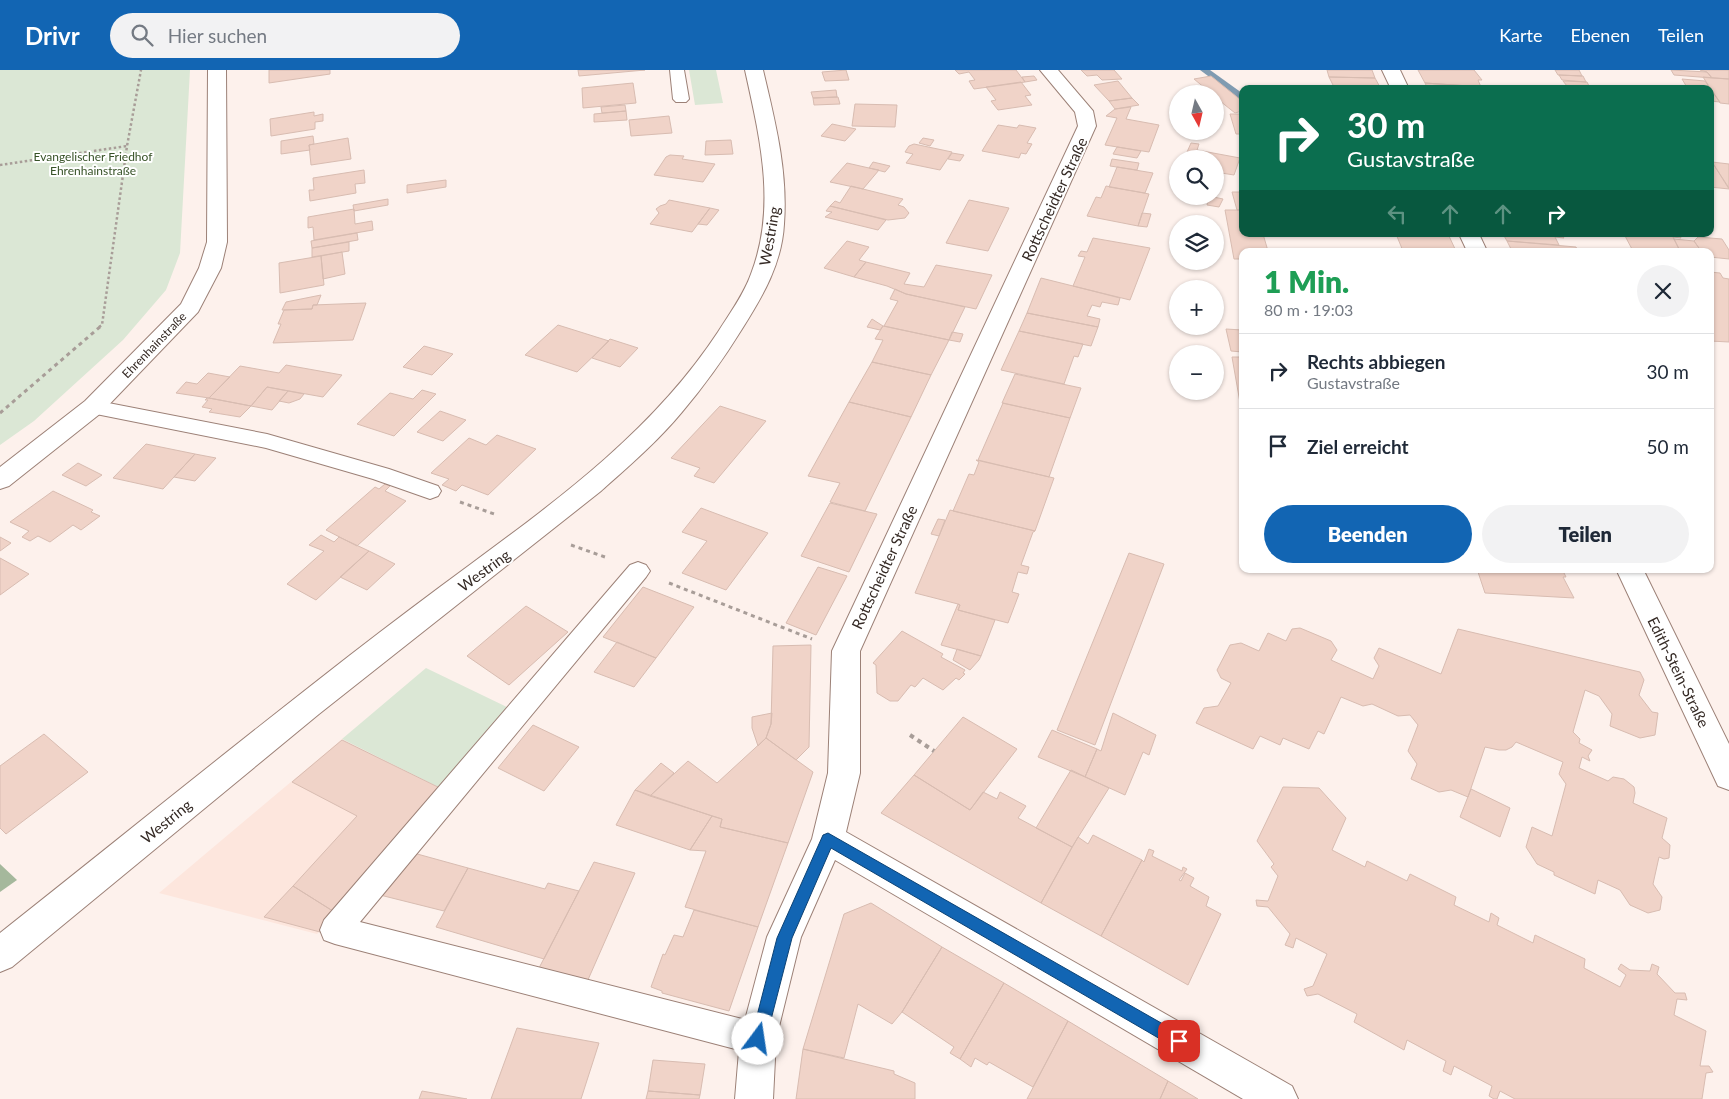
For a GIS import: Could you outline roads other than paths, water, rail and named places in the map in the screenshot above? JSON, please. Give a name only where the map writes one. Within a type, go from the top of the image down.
[{"type":"street","name":"Ehrenhainstraße","points":[[0,480],[93,406],[154,346],[190,306],[210,268],[217,242],[218,70]]},
{"type":"street","name":"Westring","points":[[3,950],[413,622],[511,550],[611,470],[659,424],[696,382],[726,340],[761,277],[770,248],[776,208],[776,182],[768,133],[754,70]]},
{"type":"street","name":"Rottscheidter Straße","points":[[754,1099],[758,1039],[784,938],[828,839],[844,773],[846,651],[1088,126],[1084,111],[1049,70]]},
{"type":"street","points":[[1391,70],[1398,85]]},
{"type":"street","name":"Edith-Stein-Straße","points":[[1631,573],[1729,776]]},
{"type":"street","points":[[828,839],[1279,1099]]},
{"type":"lane","points":[[677,70],[681,99]]},
{"type":"lane","points":[[93,406],[267,442],[381,474],[430,491]]},
{"type":"lane","points":[[638,571],[335,930],[758,1039]]},
{"type":"waterway","points":[[1204,70],[1239,95]]},
{"type":"park label","name":"Evangelischer Friedhof Ehrenhainstraße","points":[[93,163]]}]
